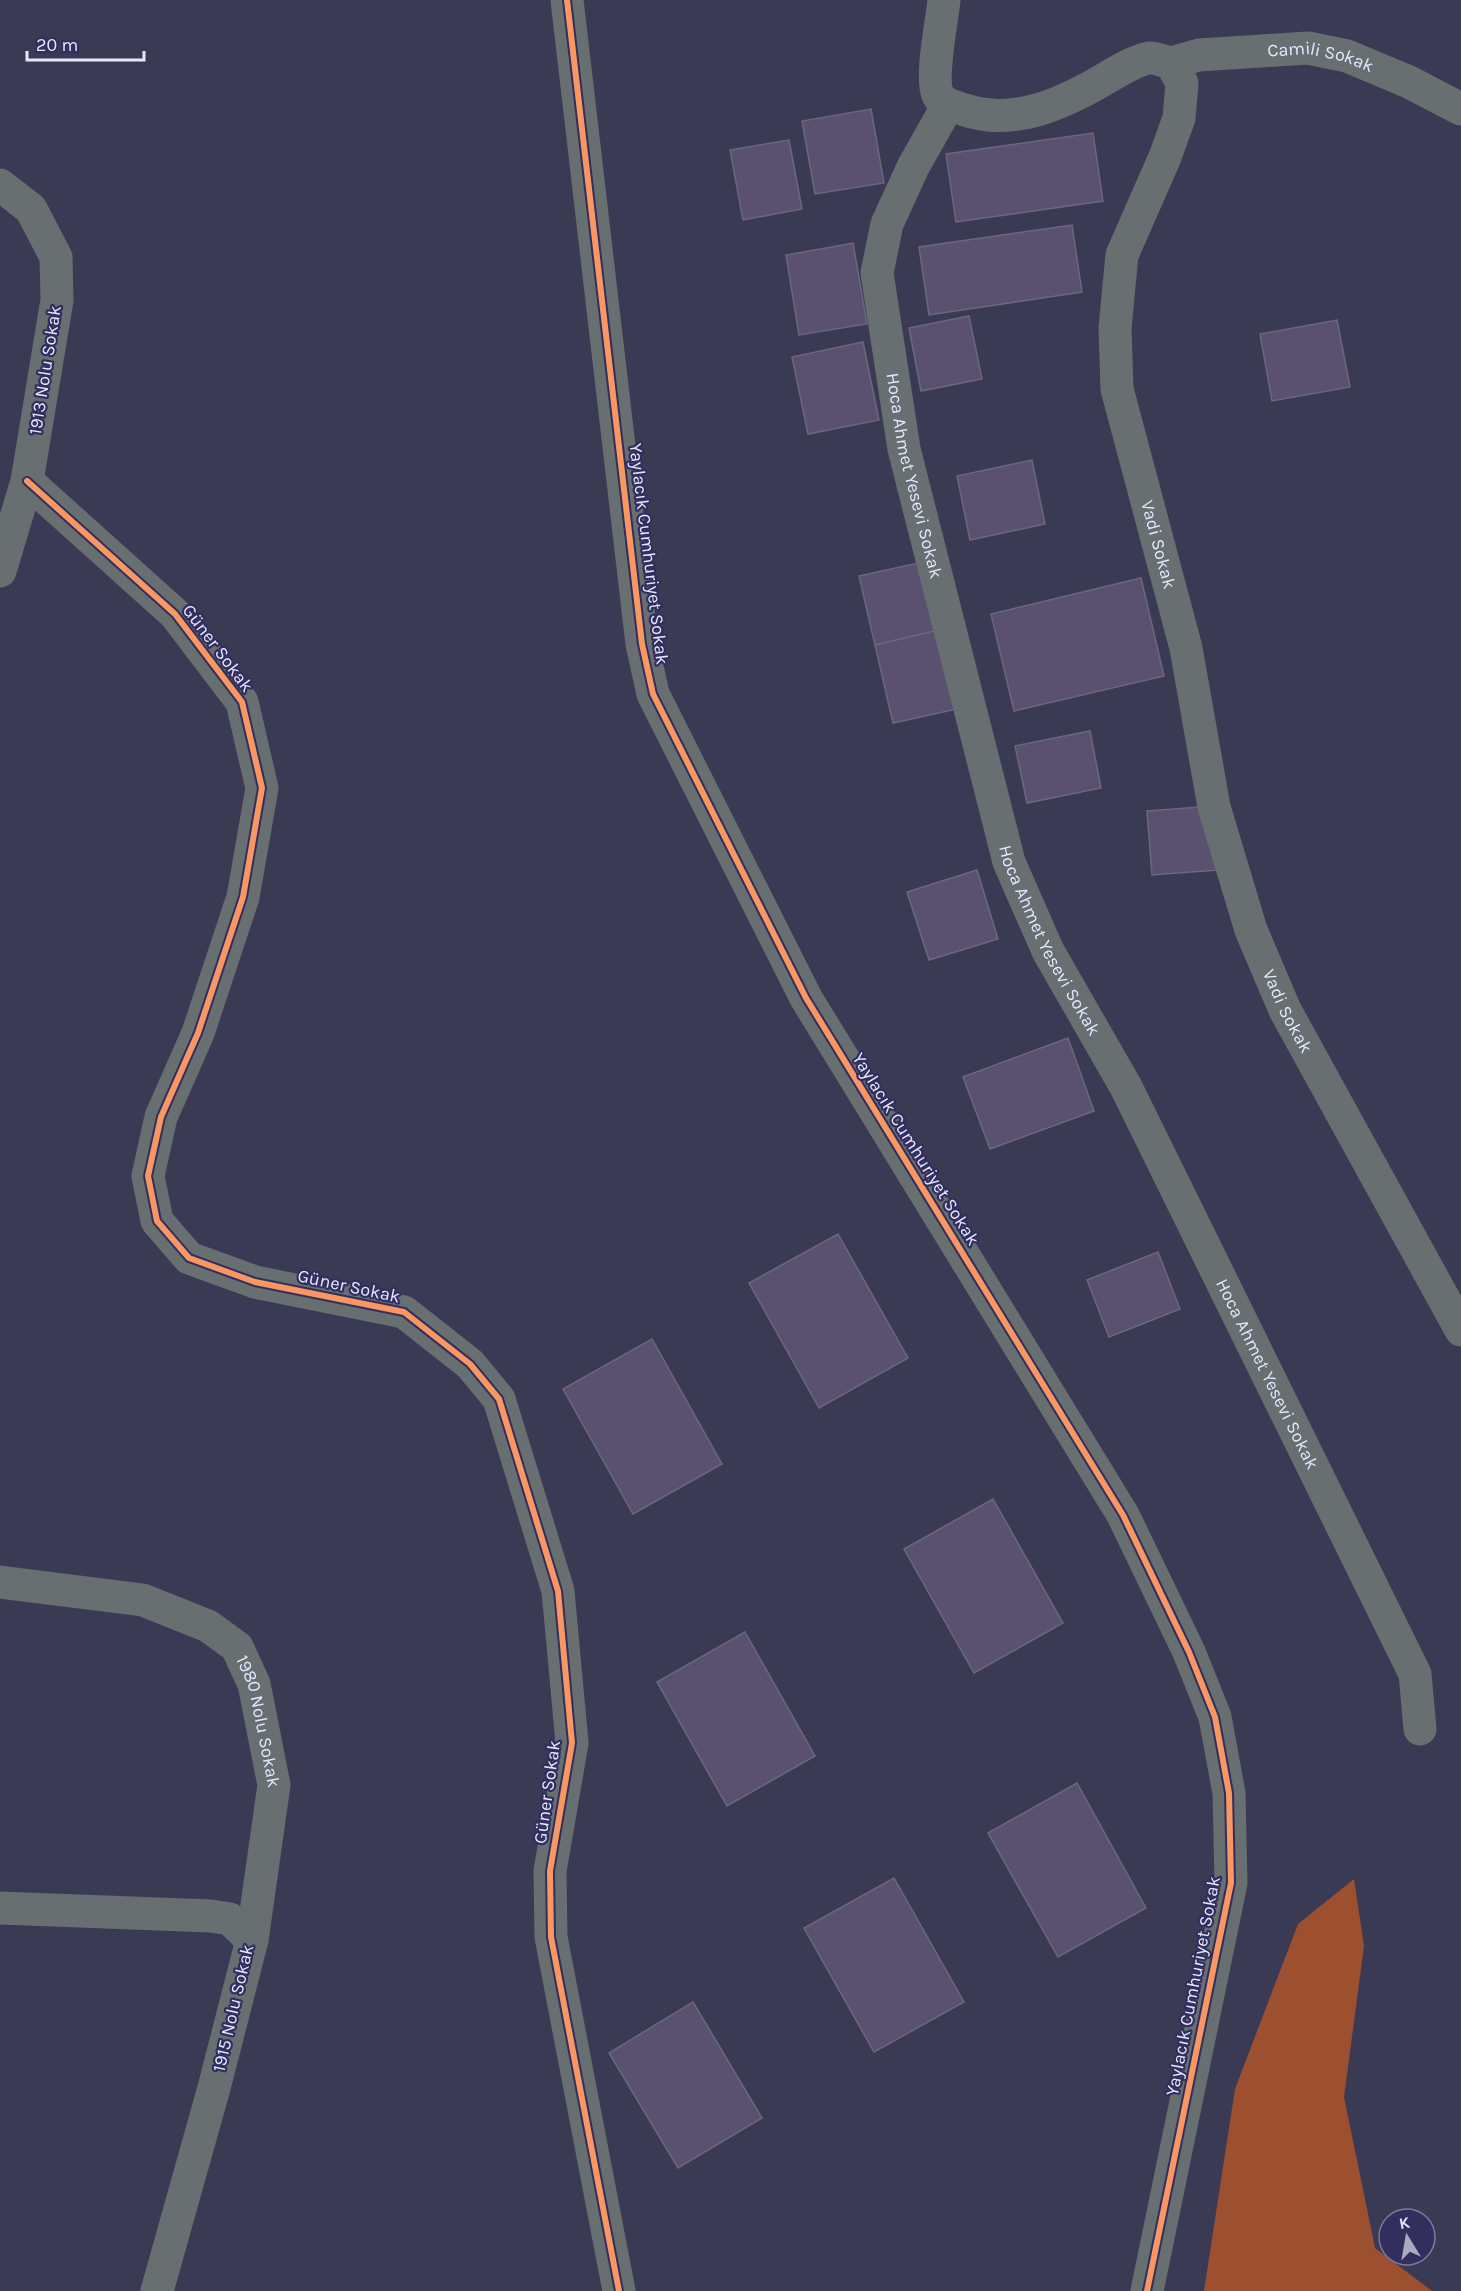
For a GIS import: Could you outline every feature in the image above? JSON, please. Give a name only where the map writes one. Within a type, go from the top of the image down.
[{"type":"street","name":"Yaylacık Cumhuriyet Sokak","points":[[567,0],[642,644],[653,694],[806,998],[1123,1515],[1189,1652],[1215,1717],[1229,1793],[1231,1883],[1147,2291]]},
{"type":"street","points":[[944,0],[934,79],[938,96],[948,105],[982,116],[1009,116],[1043,109],[1075,96],[1118,72],[1150,58],[1171,63]]},
{"type":"street","name":"Camili Sokak","points":[[1171,63],[1199,55],[1308,48],[1347,56],[1409,82],[1461,109]]},
{"type":"street","name":"Vadi Sokak","points":[[1171,63],[1182,83],[1179,118],[1165,157],[1122,255],[1115,328],[1117,389],[1186,648],[1214,807],[1251,930],[1285,1010],[1461,1330]]},
{"type":"street","name":"Hoca Ahmet Yesevi Sokak","points":[[948,105],[913,167],[887,224],[877,273],[904,449],[1009,862],[1048,951],[1126,1087],[1415,1674],[1420,1729]]},
{"type":"street","name":"1913 Nolu Sokak","points":[[0,185],[31,209],[56,257],[57,300],[27,481],[0,571]]},
{"type":"street","name":"Güner Sokak","points":[[27,481],[175,614],[242,702],[262,788],[243,897],[198,1033],[161,1118],[148,1176],[157,1221],[189,1258],[255,1282],[404,1312],[470,1364],[499,1399],[558,1591],[572,1743],[550,1871],[550,1937],[619,2291]]},
{"type":"street","name":"1980 Nolu Sokak","points":[[0,1582],[143,1600],[208,1626],[237,1647],[254,1684],[274,1785],[252,1940]]},
{"type":"street","name":"1915 Nolu Sokak","points":[[0,1908],[211,1916],[230,1919],[252,1940],[214,2088],[157,2291]]},
{"type":"shaded area","points":[[1354,1879],[1364,1946],[1344,2097],[1377,2250],[1377,2267],[1400,2267],[1432,2291],[1204,2291],[1235,2089],[1298,1924]]},
{"type":"building","points":[[871,109],[884,183],[815,194],[802,121]]},
{"type":"building","points":[[1093,133],[1103,201],[956,222],[946,154]]},
{"type":"building","points":[[789,140],[802,209],[743,220],[730,150]]},
{"type":"building","points":[[1072,225],[1082,292],[929,315],[919,247]]},
{"type":"building","points":[[853,243],[867,324],[799,335],[786,255]]},
{"type":"building","points":[[969,316],[982,379],[921,391],[909,328]]},
{"type":"building","points":[[1337,320],[1350,387],[1272,401],[1260,334]]},
{"type":"building","points":[[863,342],[879,420],[808,434],[792,357]]},
{"type":"building","points":[[1032,460],[1045,524],[970,540],[957,476]]},
{"type":"building","points":[[923,562],[939,630],[875,645],[859,576]]},
{"type":"building","points":[[1141,578],[1164,676],[1014,711],[991,614]]},
{"type":"building","points":[[939,630],[957,709],[893,723],[875,645]]},
{"type":"building","points":[[1090,731],[1101,788],[1027,803],[1015,746]]},
{"type":"building","points":[[1213,806],[1218,870],[1152,875],[1147,811]]},
{"type":"building","points":[[977,870],[998,939],[929,960],[907,892]]},
{"type":"building","points":[[1068,1038],[1094,1111],[990,1149],[963,1077]]},
{"type":"building","points":[[838,1234],[908,1358],[819,1408],[749,1283]]},
{"type":"building","points":[[1158,1252],[1180,1309],[1109,1337],[1087,1280]]},
{"type":"building","points":[[652,1339],[722,1464],[633,1514],[563,1389]]},
{"type":"building","points":[[993,1499],[1063,1623],[974,1673],[904,1549]]},
{"type":"building","points":[[745,1632],[815,1756],[727,1806],[657,1682]]},
{"type":"building","points":[[1077,1783],[1146,1908],[1058,1957],[988,1833]]},
{"type":"building","points":[[894,1878],[964,2002],[874,2052],[804,1928]]},
{"type":"building","points":[[693,2002],[762,2118],[678,2168],[609,2053]]},
{"type":"cycle path","points":[[567,0],[642,644],[653,694],[806,998],[1123,1515],[1189,1652],[1215,1717],[1229,1793],[1231,1883],[1147,2291]]},
{"type":"cycle path","points":[[27,481],[175,614],[242,702],[262,788],[243,897],[198,1033],[161,1117],[148,1176],[157,1221],[189,1258],[255,1282],[404,1312],[470,1364],[499,1399],[558,1591],[572,1743],[550,1871],[551,1937],[619,2291]]}]
